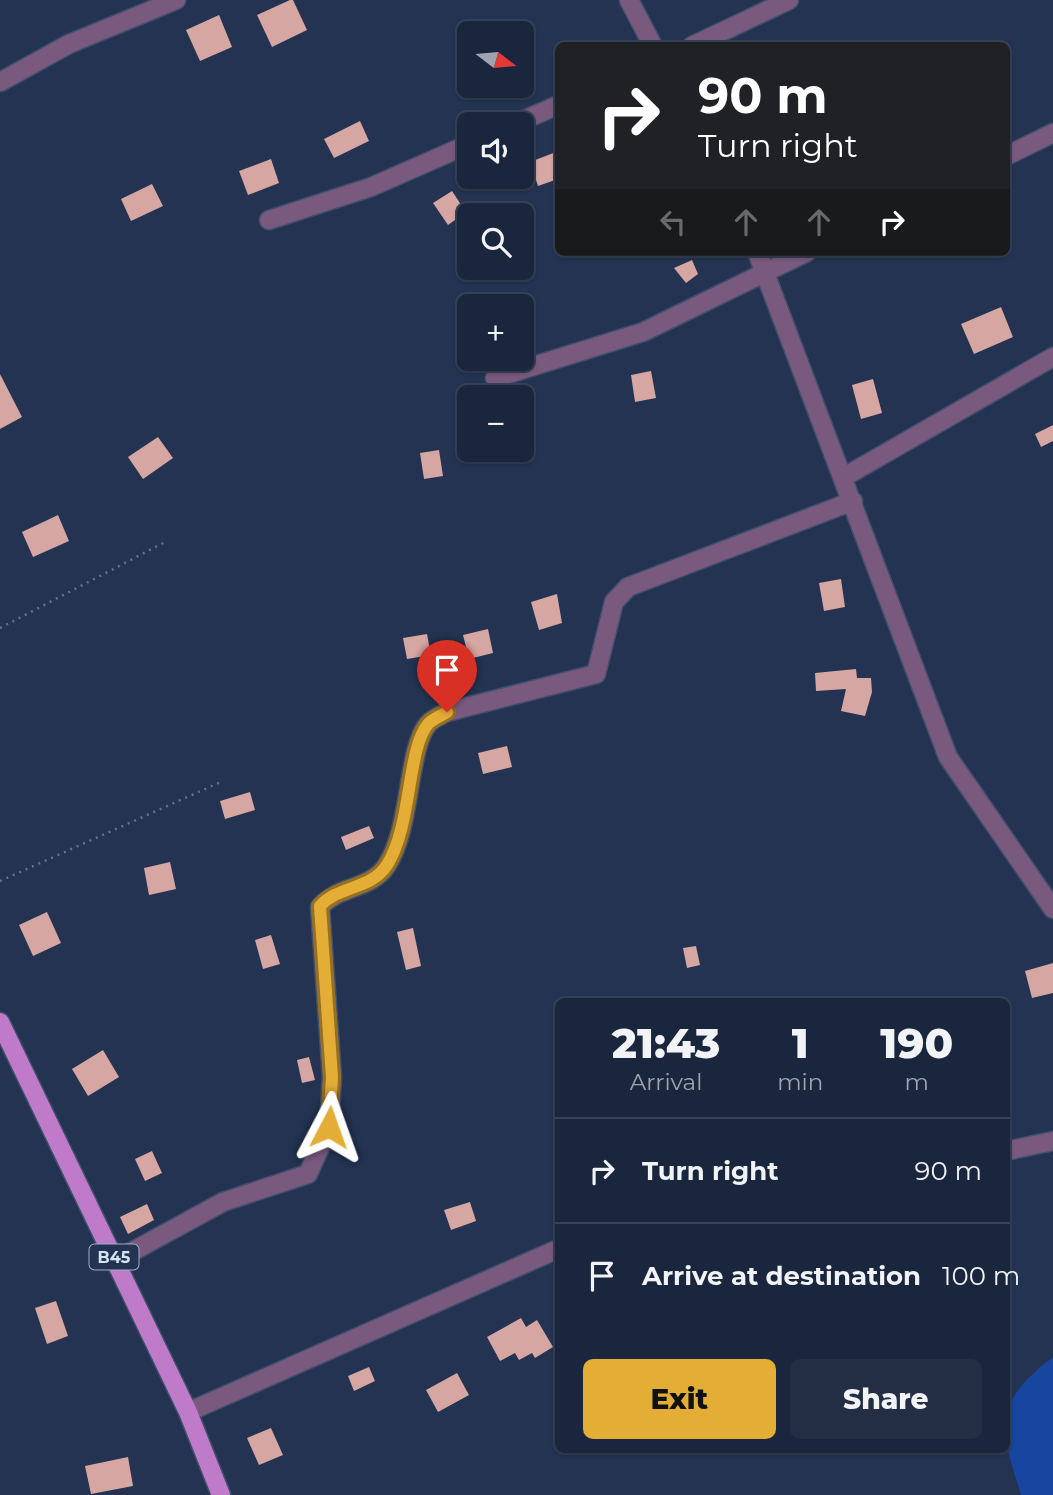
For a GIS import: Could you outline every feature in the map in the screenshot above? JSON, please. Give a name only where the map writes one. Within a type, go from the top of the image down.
[{"type":"main road","name":"B45","points":[[0,1022],[188,1412],[221,1495]]},
{"type":"street","points":[[0,82],[69,44],[176,0]]},
{"type":"street","points":[[629,0],[651,42]]},
{"type":"street","points":[[700,42],[789,0]]},
{"type":"street","points":[[534,116],[555,106]]},
{"type":"street","points":[[1010,154],[1053,133]]},
{"type":"street","points":[[269,220],[371,187],[457,149]]},
{"type":"street","points":[[759,256],[948,757],[1053,909]]},
{"type":"street","points":[[495,378],[643,332],[799,256]]},
{"type":"street","points":[[844,477],[1053,357]]},
{"type":"street","points":[[115,1261],[223,1202],[308,1174],[329,1127],[332,1077],[320,906],[330,895],[375,880],[388,864],[403,833],[419,745],[428,724],[447,712],[596,674],[614,602],[628,587],[853,501]]},
{"type":"street","points":[[1010,1150],[1053,1142]]},
{"type":"street","points":[[188,1412],[555,1250]]},
{"type":"path","points":[[0,628],[167,541]]},
{"type":"path","points":[[0,881],[223,781]]},
{"type":"water","points":[[1053,1358],[1053,1495],[1021,1495],[1009,1453],[1010,1406],[1019,1389]]},
{"type":"building","points":[[293,0],[307,30],[272,47],[257,15]]},
{"type":"building","points":[[219,15],[232,47],[200,61],[186,30]]},
{"type":"building","points":[[360,121],[369,141],[334,158],[324,139]]},
{"type":"building","points":[[555,152],[555,180],[538,186],[534,160]]},
{"type":"building","points":[[271,159],[279,183],[248,195],[239,171]]},
{"type":"building","points":[[152,184],[163,206],[131,221],[121,199]]},
{"type":"building","points":[[452,191],[460,203],[457,203],[457,218],[448,225],[433,203]]},
{"type":"building","points":[[692,260],[698,274],[686,283],[674,268]]},
{"type":"building","points":[[1001,307],[1013,337],[974,354],[961,324]]},
{"type":"building","points":[[651,371],[656,398],[635,402],[631,375]]},
{"type":"building","points":[[0,374],[22,417],[0,429]]},
{"type":"building","points":[[873,379],[882,413],[861,419],[852,385]]},
{"type":"building","points":[[1053,425],[1053,441],[1041,447],[1035,434]]},
{"type":"building","points":[[158,437],[173,458],[143,479],[128,457]]},
{"type":"building","points":[[439,450],[443,476],[424,479],[420,453]]},
{"type":"building","points":[[58,515],[69,541],[33,557],[22,532]]},
{"type":"building","points":[[841,579],[845,607],[824,611],[819,583]]},
{"type":"building","points":[[557,594],[562,623],[539,630],[531,602]]},
{"type":"building","points":[[488,629],[493,653],[469,659],[463,635]]},
{"type":"building","points":[[427,634],[431,655],[407,659],[403,638]]},
{"type":"building","points":[[856,669],[857,678],[871,678],[872,692],[865,716],[841,711],[846,689],[816,691],[815,673]]},
{"type":"building","points":[[507,746],[512,767],[483,774],[478,753]]},
{"type":"building","points":[[250,792],[255,810],[225,819],[220,801]]},
{"type":"building","points":[[369,826],[374,838],[346,850],[341,837]]},
{"type":"building","points":[[170,862],[176,889],[149,895],[144,868]]},
{"type":"building","points":[[47,912],[61,943],[33,956],[19,925]]},
{"type":"building","points":[[413,928],[421,966],[406,970],[397,932]]},
{"type":"building","points":[[271,935],[280,964],[263,969],[255,940]]},
{"type":"building","points":[[696,946],[700,965],[687,968],[683,948]]},
{"type":"building","points":[[1053,963],[1053,993],[1032,998],[1025,971]]},
{"type":"building","points":[[103,1050],[119,1077],[88,1096],[72,1069]]},
{"type":"building","points":[[309,1057],[315,1080],[302,1083],[297,1060]]},
{"type":"building","points":[[152,1151],[162,1173],[145,1181],[135,1159]]},
{"type":"building","points":[[470,1202],[476,1221],[451,1230],[444,1210]]},
{"type":"building","points":[[147,1204],[154,1220],[128,1234],[120,1217]]},
{"type":"building","points":[[56,1301],[68,1336],[47,1344],[35,1308]]},
{"type":"building","points":[[521,1318],[526,1327],[537,1320],[553,1347],[535,1358],[532,1353],[519,1360],[515,1353],[500,1361],[487,1337]]},
{"type":"building","points":[[369,1367],[375,1381],[354,1391],[348,1376]]},
{"type":"building","points":[[457,1373],[469,1395],[438,1412],[426,1390]]},
{"type":"building","points":[[271,1428],[283,1455],[259,1465],[247,1438]]},
{"type":"building","points":[[128,1457],[133,1486],[91,1494],[85,1466]]},
{"type":"route","points":[[329,1127],[332,1077],[320,906],[330,895],[375,880],[388,864],[403,833],[419,745],[428,724],[447,712]]}]
